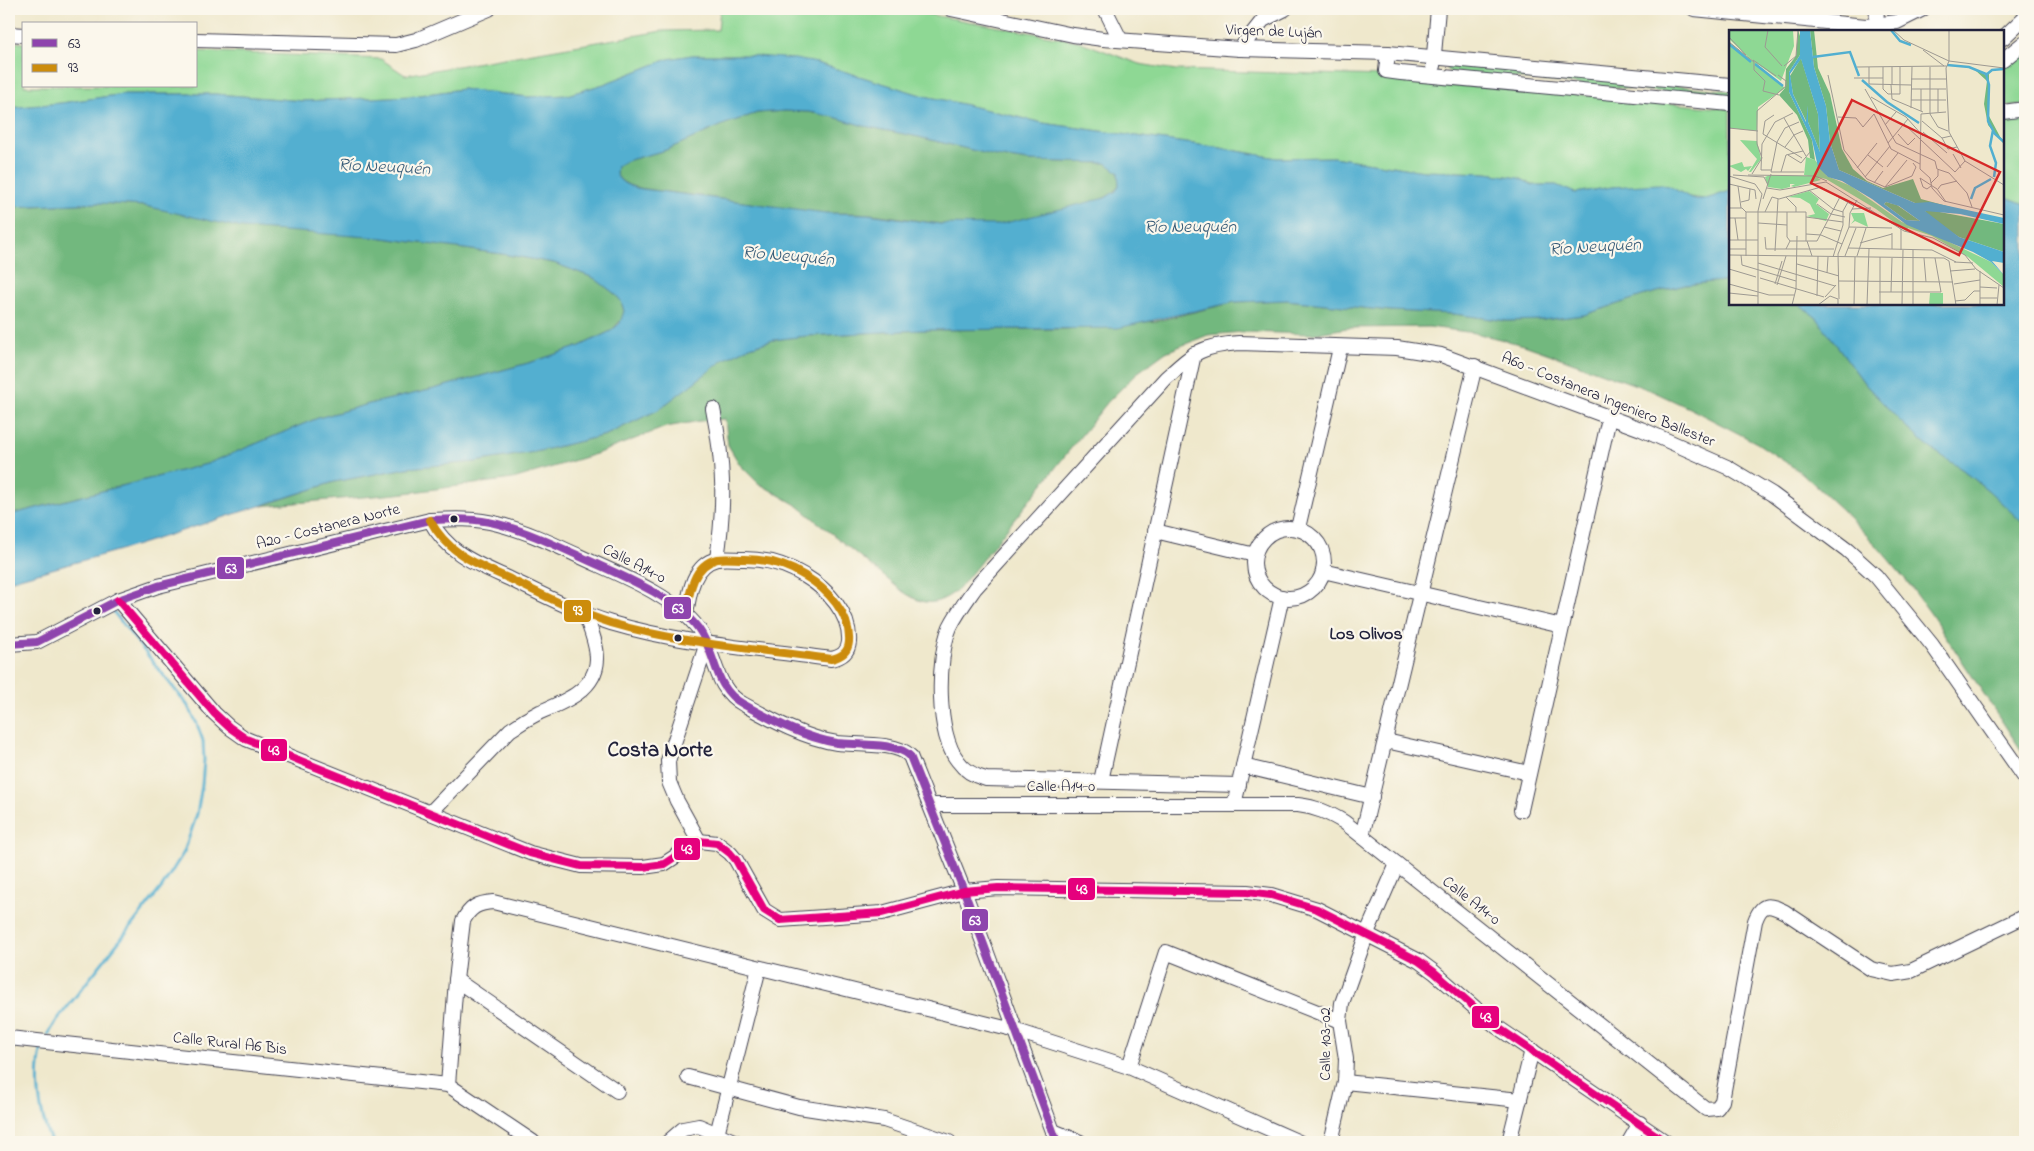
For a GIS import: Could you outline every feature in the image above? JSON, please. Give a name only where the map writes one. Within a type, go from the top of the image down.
[{"type":"street","points":[[198,40],[396,45],[416,40],[489,9]]},
{"type":"street","name":"Virgen de Luján","points":[[951,9],[1073,34],[1120,39],[1240,49],[1388,53],[1729,85]]},
{"type":"street","points":[[1105,9],[1120,39]]},
{"type":"street","points":[[1240,49],[1260,23],[1285,9]]},
{"type":"street","points":[[1432,76],[1438,9]]},
{"type":"street","points":[[1694,9],[1761,12],[1869,27],[1897,22],[1923,9]]},
{"type":"street","points":[[1869,27],[1877,9]]},
{"type":"street","points":[[2004,37],[2025,17]]},
{"type":"street","points":[[9,34],[22,35]]},
{"type":"street","points":[[2004,59],[2025,42]]},
{"type":"street","points":[[1388,53],[1386,71],[1729,104]]},
{"type":"street","points":[[2004,112],[2025,110]]},
{"type":"street","name":"A60 - Costanera Ingeniero Ballester","points":[[1194,354],[1222,344],[1239,343],[1419,350],[1474,366],[1685,447],[1727,467],[1772,494],[1846,550],[1876,576],[1932,645],[2025,778]]},
{"type":"street","points":[[1298,528],[1340,348]]},
{"type":"street","points":[[1101,781],[1194,354]]},
{"type":"street","points":[[1194,354],[1148,398],[975,588],[950,627],[945,644],[940,689],[943,717],[951,748],[957,760],[974,776],[986,779],[1239,785]]},
{"type":"street","points":[[1362,836],[1474,366]]},
{"type":"street","points":[[713,409],[720,446],[724,484],[722,522],[717,559]]},
{"type":"street","points":[[1521,810],[1609,418]]},
{"type":"street","points":[[430,520],[436,532],[446,543],[469,560],[542,596],[585,614],[638,629],[707,643],[832,659],[846,652],[849,646],[848,629],[841,611],[826,593],[796,570],[772,562],[745,559],[717,559],[701,569],[695,577],[691,586],[686,615]]},
{"type":"street","name":"A20 - Costanera Norte","points":[[9,644],[37,642],[118,600],[158,586],[430,520]]},
{"type":"street","name":"Calle A14-0","points":[[430,520],[478,520],[522,532],[624,577],[671,603],[698,628],[707,643],[724,688],[732,697],[805,735],[836,743],[894,748],[906,752],[910,756],[930,805],[1313,806],[1327,812],[1362,836],[1706,1109],[1717,1108],[1722,1101],[1755,922],[1758,912],[1764,907],[1773,906],[1785,912],[1871,969],[1893,974],[1911,971],[2025,916]]},
{"type":"street","points":[[1287,527],[1298,528],[1309,533],[1318,542],[1323,552],[1325,564],[1316,586],[1306,594],[1294,598],[1282,597],[1272,593],[1256,577],[1254,555],[1259,544],[1266,536],[1276,530],[1287,527]]},
{"type":"street","points":[[1155,532],[1254,555]]},
{"type":"street","points":[[1323,571],[1562,626]]},
{"type":"street","points":[[1234,805],[1282,597]]},
{"type":"street","points":[[118,600],[214,713],[229,728],[246,739],[530,853],[581,866],[654,866],[673,859],[700,841],[717,843],[736,860],[764,910],[780,920],[876,914],[964,891],[1020,887],[1247,892],[1271,895],[1294,901],[1367,933],[1419,961],[1497,1027],[1666,1142]]},
{"type":"street","points":[[430,813],[510,730],[525,720],[576,695],[587,684],[594,673],[596,659],[594,644],[585,614]]},
{"type":"street","points":[[700,841],[669,782],[668,761],[707,643]]},
{"type":"street","points":[[1386,741],[1529,773]]},
{"type":"street","points":[[1243,766],[1372,797]]},
{"type":"street","points":[[930,805],[1017,1031],[1055,1136],[1080,1142]]},
{"type":"street","name":"Calle 103-02","points":[[1331,1142],[1345,1082],[1346,1060],[1340,1021],[1342,1003],[1367,933],[1397,864]]},
{"type":"street","points":[[533,1142],[448,1085],[456,980],[464,922],[467,912],[478,905],[493,902],[1017,1031],[1129,1067],[1298,1142]]},
{"type":"street","points":[[1129,1067],[1166,952],[1340,1021]]},
{"type":"street","points":[[717,1134],[759,968]]},
{"type":"street","points":[[456,980],[617,1091]]},
{"type":"street","name":"Calle Rural A6 Bis","points":[[9,1038],[448,1085]]},
{"type":"street","points":[[1509,1142],[1532,1050]]},
{"type":"street","points":[[688,1077],[799,1107],[884,1120],[950,1142]]},
{"type":"street","points":[[1345,1082],[1520,1100]]},
{"type":"street","points":[[1629,1142],[1640,1124]]},
{"type":"street","points":[[668,1142],[683,1129],[699,1126],[736,1142]]},
{"type":"green space","points":[[720,9],[899,9],[1078,41],[1139,64],[1176,70],[1385,76],[1729,109],[1729,191],[1706,199],[1689,197],[1669,186],[1612,187],[1575,193],[1556,185],[1533,185],[1519,178],[1487,173],[1424,171],[1333,157],[1277,158],[1215,147],[1043,123],[924,96],[817,63],[743,55],[692,55],[668,59],[604,84],[567,95],[528,97],[462,89],[413,96],[304,101],[216,94],[124,94],[9,108],[9,42],[22,43],[22,88],[198,88],[198,51],[381,59],[405,75],[662,31],[718,30]]},
{"type":"green space","points":[[2025,47],[2025,104],[2004,106],[2004,64]]},
{"type":"green space","points":[[1450,65],[1729,91],[1729,98],[1449,72],[1447,69]]},
{"type":"green space","points":[[809,112],[834,117],[864,126],[996,156],[1028,161],[1107,163],[1118,172],[1120,180],[1114,192],[1094,202],[1008,224],[966,226],[864,213],[824,213],[659,191],[629,185],[619,178],[616,173],[617,166],[625,161],[666,150],[725,124],[757,113]]},
{"type":"green space","points":[[2025,115],[2025,204],[2004,196],[2004,117]]},
{"type":"green space","points":[[98,203],[145,206],[191,215],[315,232],[383,238],[554,263],[594,278],[615,294],[621,301],[624,311],[623,318],[611,331],[580,346],[532,362],[318,418],[207,464],[9,515],[9,207]]},
{"type":"green space","points":[[1729,280],[1729,305],[1800,305],[1817,318],[1865,384],[1900,421],[1926,445],[1963,470],[1989,491],[2025,525],[2025,756],[1931,614],[1906,580],[1877,546],[1802,473],[1757,443],[1650,390],[1524,345],[1475,333],[1429,327],[1347,328],[1312,334],[1243,332],[1208,335],[1166,352],[1137,373],[1107,403],[959,589],[944,599],[931,602],[918,600],[902,591],[798,506],[758,483],[740,465],[728,445],[725,419],[666,427],[596,454],[513,479],[397,494],[261,506],[334,482],[406,468],[475,462],[540,451],[606,435],[658,410],[725,359],[750,347],[773,340],[806,336],[922,330],[1066,329],[1157,321],[1235,302],[1287,300],[1391,311],[1454,314],[1507,321],[1543,320],[1584,315],[1642,296],[1685,285]]},
{"type":"water","name":"Río Neuquén","points":[[692,55],[743,55],[795,59],[817,63],[924,96],[1043,123],[1215,147],[1277,158],[1333,157],[1424,171],[1487,173],[1519,178],[1533,185],[1556,185],[1575,193],[1612,187],[1658,184],[1669,186],[1696,199],[1706,199],[1729,191],[1729,280],[1685,285],[1642,296],[1584,315],[1543,320],[1507,321],[1454,314],[1391,311],[1287,300],[1235,302],[1118,328],[922,330],[806,336],[773,340],[750,347],[725,359],[658,410],[606,435],[540,451],[475,462],[406,468],[334,482],[138,545],[9,581],[9,515],[207,464],[318,418],[532,362],[580,346],[611,331],[620,323],[624,311],[621,301],[615,294],[594,278],[554,263],[502,254],[383,238],[242,228],[145,206],[98,203],[9,207],[9,108],[124,94],[216,94],[304,101],[413,96],[462,89],[528,97],[567,95],[604,84],[668,59]],"holes":[[[809,112],[864,126],[996,156],[1028,161],[1106,163],[1118,172],[1119,185],[1116,191],[1105,198],[997,225],[940,224],[868,214],[826,213],[641,189],[624,183],[616,174],[617,166],[626,161],[666,150],[725,124],[757,113]]]},
{"type":"water","points":[[2004,196],[2025,204],[2025,525],[1989,491],[1963,470],[1926,445],[1900,421],[1865,384],[1817,318],[1800,305],[2004,305]]},
{"type":"waterway","points":[[48,1035],[57,1020],[162,887],[184,852],[197,814],[202,785],[203,741],[188,706],[112,610]]},
{"type":"waterway","points":[[41,1050],[38,1074],[39,1097],[51,1142]]},
{"type":"transit line","name":"63","points":[[9,644],[37,642],[118,600],[158,586],[430,520],[473,520],[508,527],[549,542],[643,586],[674,605],[698,628],[709,648],[716,669],[726,689],[743,704],[777,722],[812,737],[837,743],[886,746],[896,748],[910,756],[964,891],[1057,1142]]},
{"type":"transit line","name":"93","points":[[430,520],[445,541],[464,557],[560,603],[611,623],[693,641],[831,659],[843,654],[849,642],[849,632],[842,612],[829,595],[813,581],[798,572],[768,561],[717,559],[709,562],[702,567],[693,582],[686,615]]},
{"type":"transit line","name":"43","points":[[118,600],[214,713],[246,739],[530,853],[581,866],[643,867],[664,864],[699,841],[717,843],[736,860],[764,910],[780,920],[882,913],[964,891],[998,888],[1247,892],[1271,895],[1317,909],[1419,961],[1497,1027],[1666,1142]]},
{"type":"district","name":"Los Olivos","points":[[1366,635]]},
{"type":"district","name":"Costa Norte","points":[[660,751]]}]
